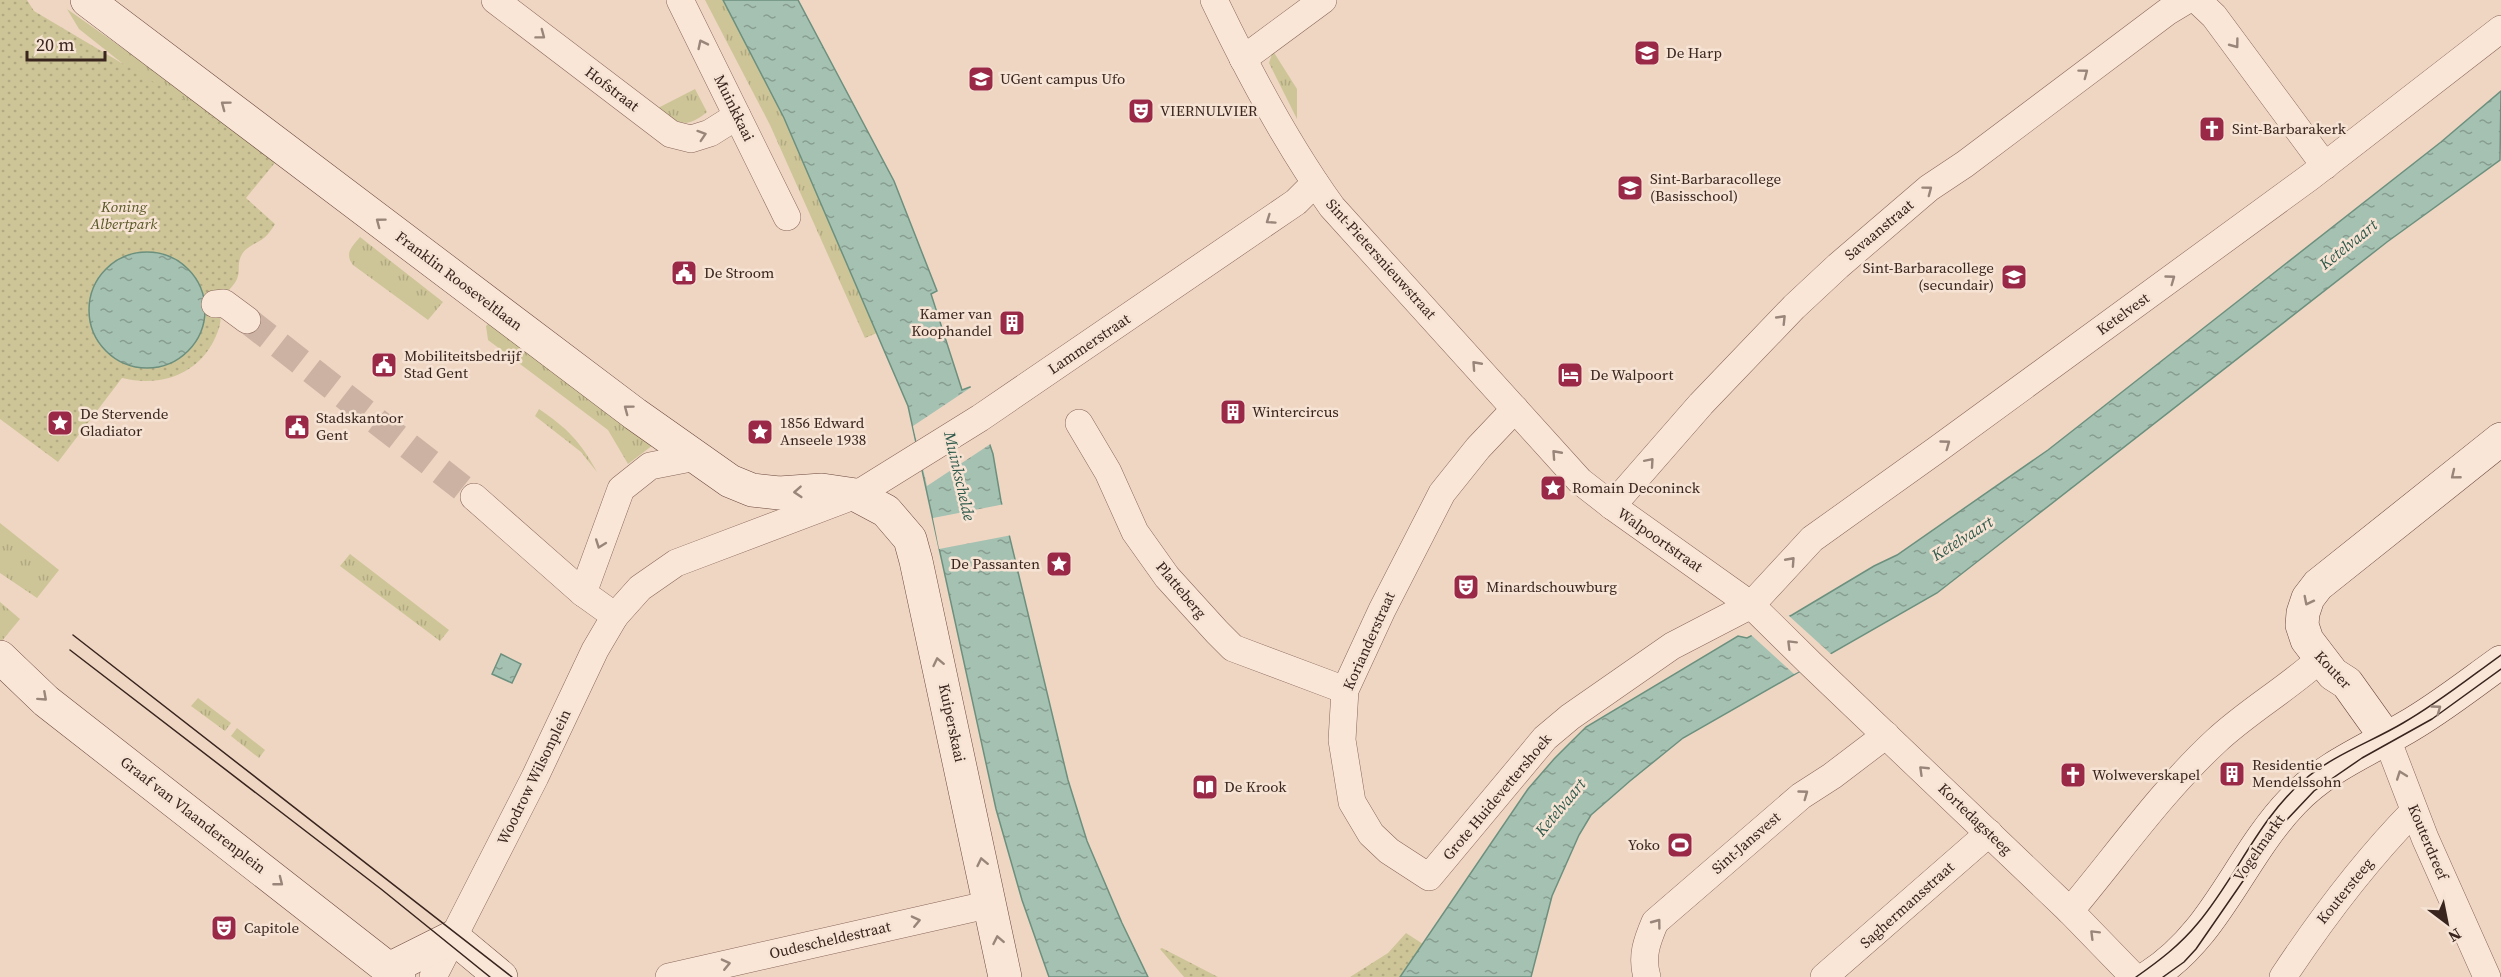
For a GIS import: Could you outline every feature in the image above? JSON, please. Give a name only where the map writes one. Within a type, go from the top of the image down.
[{"type":"street","name":"Franklin Rooseveltlaan","points":[[87,0],[634,414],[730,482],[752,490],[779,493],[822,490],[856,495]]},
{"type":"street","name":"Hofstraat","points":[[495,0],[671,134],[691,139],[710,133],[738,116]]},
{"type":"street","name":"Muinkkaai","points":[[680,0],[787,217]]},
{"type":"street","name":"Sint-Pietersnieuwstraat","points":[[1214,0],[1243,59],[1315,183],[1332,207],[1515,409]]},
{"type":"street","points":[[1243,59],[1323,0]]},
{"type":"street","name":"Savaanstraat","points":[[1612,506],[1701,404],[1794,307],[1838,266],[1929,188],[2167,12],[2187,0]]},
{"type":"street","points":[[2197,0],[2214,16],[2325,166]]},
{"type":"street","name":"Ketelvest","points":[[1751,605],[1812,538],[2325,166],[2501,29]]},
{"type":"street","name":"Lammerstraat","points":[[856,495],[920,457],[983,415],[1296,202],[1315,183]]},
{"type":"street","points":[[215,304],[224,303],[247,320]]},
{"type":"street","name":"Walpoortstraat","points":[[1515,409],[1580,481],[1751,605],[1812,665]]},
{"type":"street","name":"Korianderstraat","points":[[1429,878],[1389,851],[1371,834],[1352,802],[1342,740],[1346,690],[1382,610],[1442,493],[1478,448],[1515,409]]},
{"type":"street","name":"Platteberg","points":[[1079,423],[1108,472],[1135,532],[1167,577],[1233,648],[1346,690]]},
{"type":"street","name":"Kouter","points":[[2386,739],[2347,683],[2332,674],[2307,640],[2302,625],[2308,598],[2318,585],[2501,439]]},
{"type":"street","points":[[583,593],[621,489],[650,465],[696,458]]},
{"type":"street","name":"Woodrow Wilsonplein","points":[[434,977],[535,777],[595,650],[615,616],[640,588],[676,562],[856,495]]},
{"type":"street","name":"Kuiperskaai","points":[[856,495],[886,511],[910,538],[1005,977]]},
{"type":"street","points":[[474,497],[583,593],[615,616]]},
{"type":"street","name":"Grote Huidevettershoek","points":[[1429,878],[1545,738],[1671,646],[1751,605]]},
{"type":"street","name":"Graaf van Vlaanderenplein","points":[[0,657],[46,701],[394,973],[453,937]]},
{"type":"street","points":[[2070,911],[2185,771],[2240,719],[2302,676],[2320,659]]},
{"type":"street","points":[[2386,739],[2429,715],[2501,662]]},
{"type":"street","name":"Kortedagsteeg","points":[[1812,665],[2070,911],[2134,977]]},
{"type":"street","name":"Sint-Jansvest","points":[[1647,977],[1644,968],[1644,947],[1655,922],[1801,796],[1832,776],[1886,735]]},
{"type":"street","name":"Kouterdreef","points":[[2386,739],[2414,811],[2487,977]]},
{"type":"street","name":"Vogelmarkt","points":[[2149,977],[2171,963],[2198,934],[2275,822],[2292,802],[2309,785],[2332,768],[2386,739]]},
{"type":"street","name":"Koutersteeg","points":[[2283,977],[2321,919],[2414,811]]},
{"type":"street","name":"Saghermansstraat","points":[[1824,977],[1989,833]]},
{"type":"street","name":"Oudescheldestraat","points":[[669,977],[991,904]]},
{"type":"street","points":[[453,937],[501,977]]},
{"type":"green space","name":"Koning Albertpark","points":[[0,0],[27,0],[34,11],[263,147],[278,159],[246,198],[275,224],[265,237],[242,254],[237,280],[221,303],[220,324],[211,345],[192,367],[180,374],[152,381],[122,378],[58,462],[0,419]]},
{"type":"green space","points":[[705,0],[723,0],[784,118],[877,333],[865,338],[770,125]]},
{"type":"green space","points":[[67,9],[263,147],[243,159],[79,29]]},
{"type":"green space","points":[[1273,51],[1297,89],[1297,119],[1269,63]]},
{"type":"green space","points":[[695,89],[707,112],[699,118],[687,123],[676,121],[656,109]]},
{"type":"green space","points":[[360,237],[443,302],[428,320],[353,265],[349,254]]},
{"type":"green space","points":[[493,319],[657,442],[628,464],[608,430],[488,340],[486,326]]},
{"type":"green space","points":[[539,409],[572,436],[597,472],[581,452],[535,416]]},
{"type":"green space","points":[[0,523],[59,570],[37,598],[0,573]]},
{"type":"green space","points":[[350,554],[449,630],[440,641],[340,566]]},
{"type":"green space","points":[[0,602],[20,619],[1,642],[0,640]]},
{"type":"green space","points":[[198,698],[231,723],[225,731],[191,706]]},
{"type":"green space","points":[[237,728],[265,750],[259,758],[231,736]]},
{"type":"green space","points":[[1406,933],[1423,944],[1400,977],[1350,977],[1388,953]]},
{"type":"green space","points":[[1160,949],[1218,977],[1184,977]]},
{"type":"water","name":"Muinkschelde","points":[[723,0],[798,0],[894,181],[937,291],[931,294],[962,390],[970,387],[993,454],[1001,501],[1068,780],[1087,841],[1148,977],[1049,977],[1022,900],[996,809],[908,406],[784,118]]},
{"type":"water","name":"Ketelvaart","points":[[2501,91],[2500,160],[2387,242],[1937,593],[1683,738],[1591,815],[1579,835],[1552,896],[1531,977],[1400,977],[1528,789],[1586,727],[1738,636],[1747,638],[1897,555],[2048,450],[2441,142]]},
{"type":"water","points":[[147,252],[169,257],[188,269],[200,288],[205,310],[200,332],[188,351],[169,363],[147,368],[125,363],[106,351],[94,332],[89,310],[94,288],[106,269],[125,257]]},
{"type":"water","points":[[501,654],[521,664],[512,683],[492,674]]},
{"type":"pier","points":[[973,386],[992,443],[927,486],[913,426]]},
{"type":"pier","points":[[1005,504],[1012,535],[939,549],[933,518]]},
{"type":"pier","points":[[1788,615],[1832,655],[1794,674],[1750,634]]},
{"type":"tunnel","points":[[247,320],[474,497]]},
{"type":"tram line","points":[[73,635],[512,977]]},
{"type":"tram line","points":[[70,650],[381,889],[490,977]]},
{"type":"tram line","points":[[2136,977],[2169,952],[2198,923],[2274,812],[2304,780],[2340,756],[2416,715],[2501,655]]},
{"type":"tram line","points":[[2163,977],[2184,962],[2196,949],[2281,826],[2314,791],[2362,758],[2432,719],[2501,669]]},
{"type":"place","name":"De Harp","points":[[1647,53]]},
{"type":"place","name":"UGent campus Ufo","points":[[981,79]]},
{"type":"place","name":"VIERNULVIER","points":[[1141,111]]},
{"type":"place","name":"Sint-Barbarakerk","points":[[2212,129]]},
{"type":"place","name":"Sint-Barbaracollege (Basisschool)","points":[[1630,188]]},
{"type":"place","name":"De Stroom","points":[[684,273]]},
{"type":"place","name":"Sint-Barbaracollege (secundair)","points":[[2014,277]]},
{"type":"place","name":"Kamer van Koophandel","points":[[1012,323]]},
{"type":"place","name":"Mobiliteitsbedrijf Stad Gent","points":[[384,365]]},
{"type":"place","name":"De Walpoort","points":[[1570,375]]},
{"type":"place","name":"Wintercircus","points":[[1233,412]]},
{"type":"place","name":"De Stervende Gladiator","points":[[60,423]]},
{"type":"place","name":"Stadskantoor Gent","points":[[297,427]]},
{"type":"place","name":"1856 Edward Anseele 1938","points":[[760,432]]},
{"type":"place","name":"Romain Deconinck","points":[[1553,488]]},
{"type":"place","name":"De Passanten","points":[[1059,564]]},
{"type":"place","name":"Minardschouwburg","points":[[1466,587]]},
{"type":"place","name":"Residentie Mendelssohn","points":[[2232,774]]},
{"type":"place","name":"Wolweverskapel","points":[[2073,775]]},
{"type":"place","name":"De Krook","points":[[1205,787]]},
{"type":"place","name":"Yoko","points":[[1680,845]]},
{"type":"place","name":"Capitole","points":[[224,928]]}]
